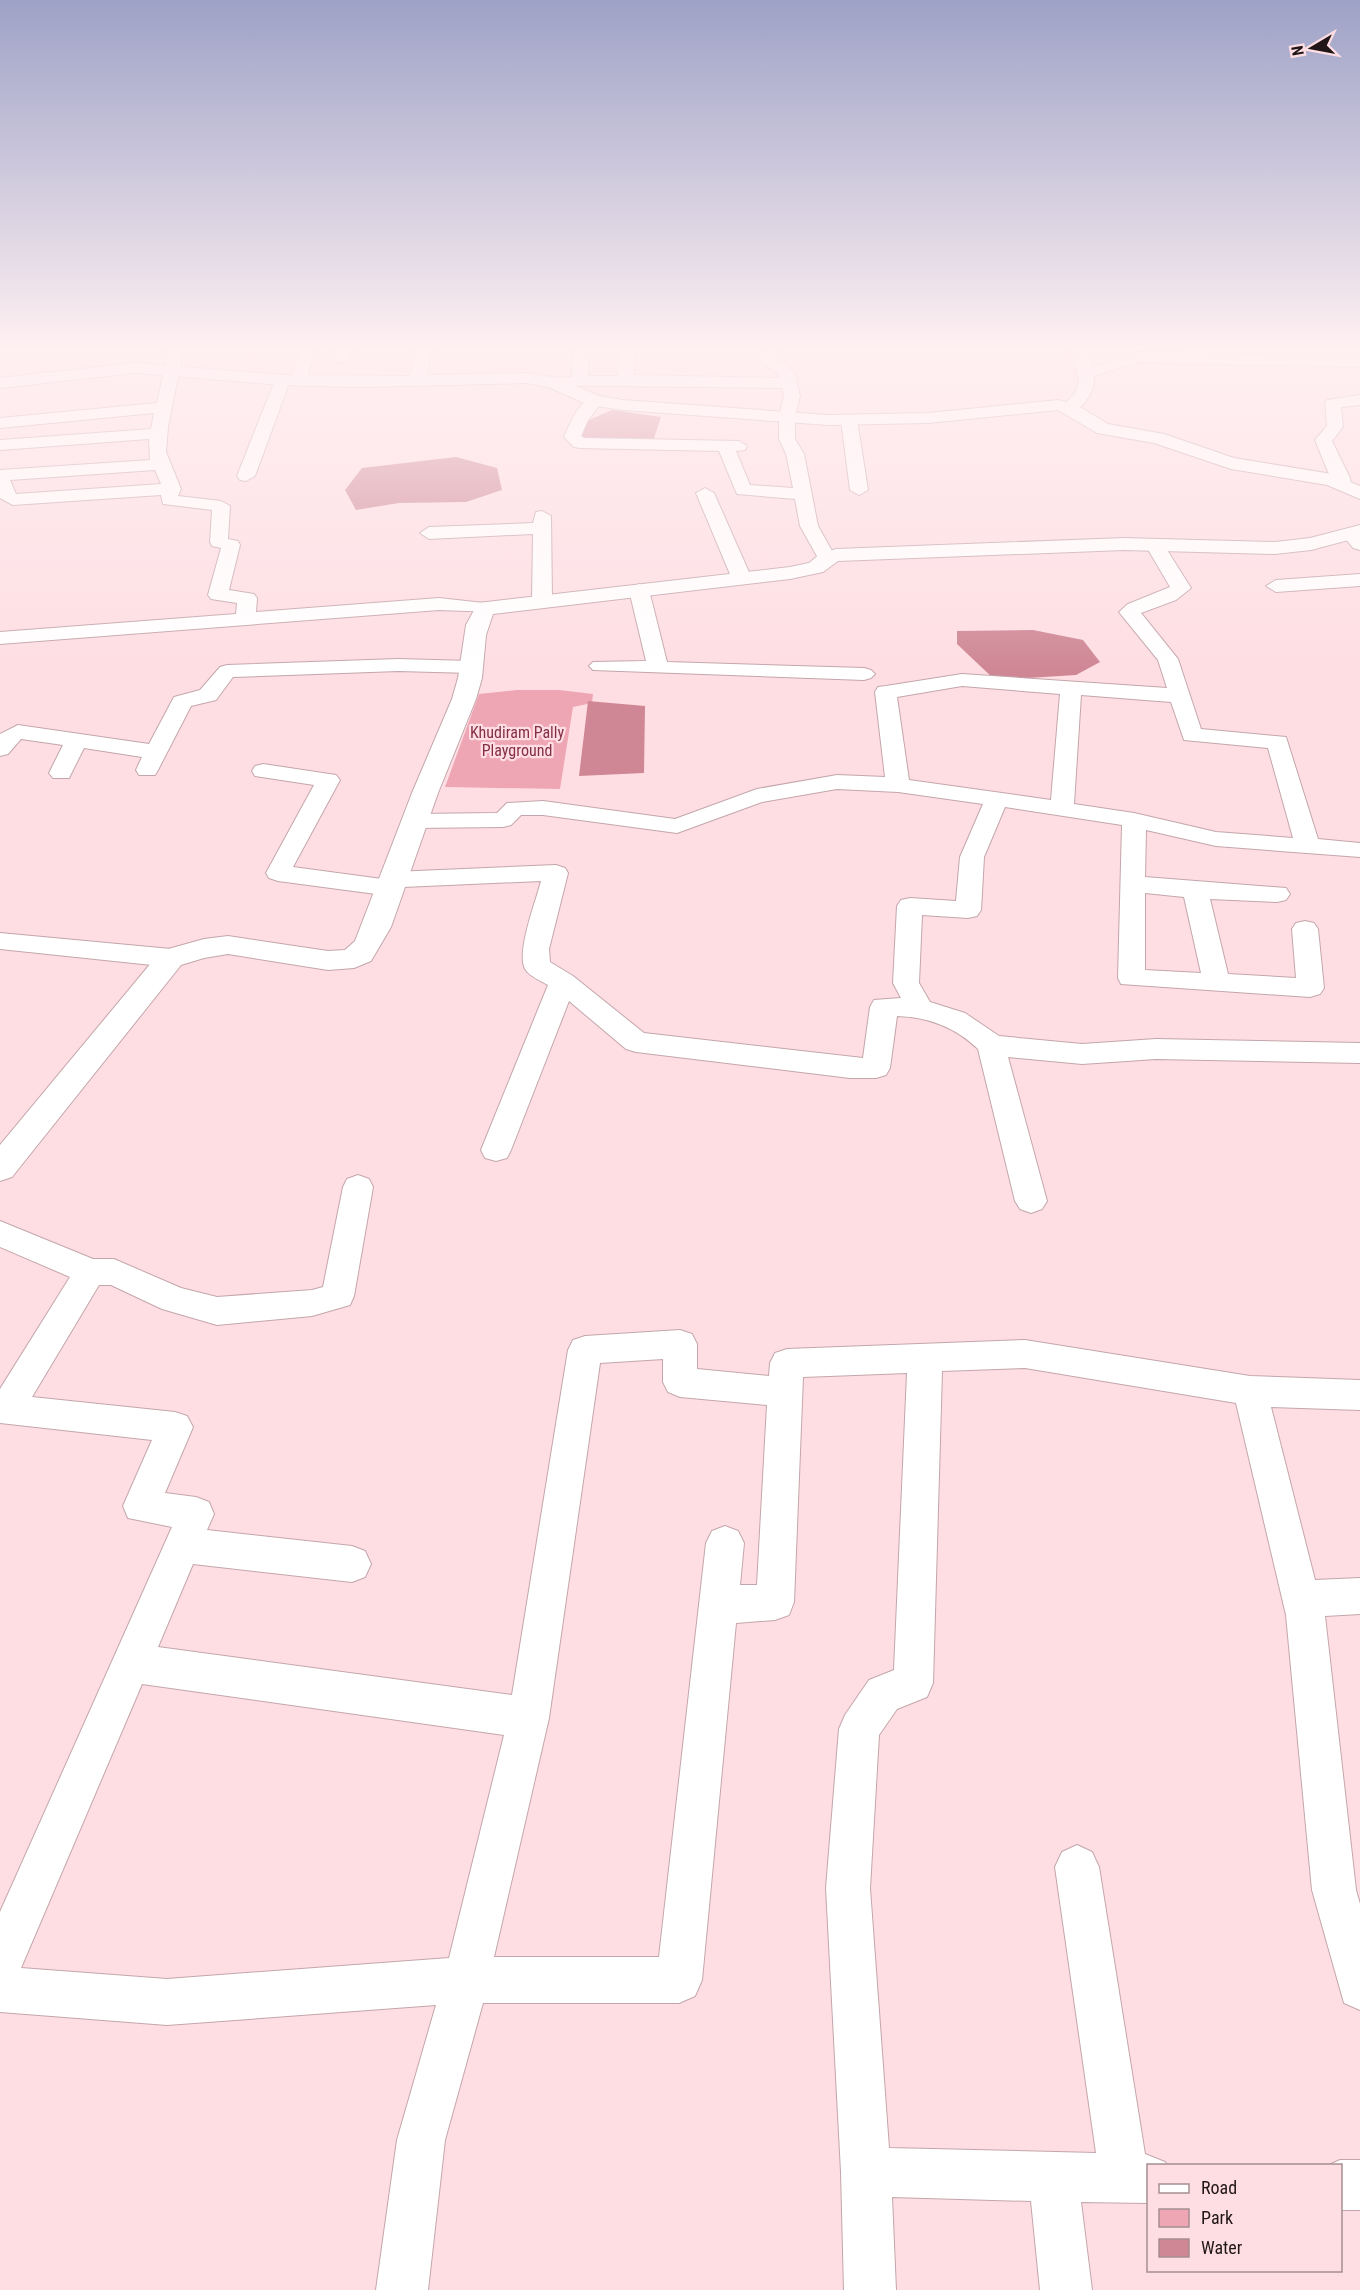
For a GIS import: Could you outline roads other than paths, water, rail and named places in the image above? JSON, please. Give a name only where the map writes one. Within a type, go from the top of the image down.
[{"type":"street","points":[[157,455],[172,489],[169,500],[221,506],[219,542],[231,545],[218,595],[247,598],[246,618]]},
{"type":"street","points":[[246,476],[256,455]]},
{"type":"street","points":[[734,455],[743,490],[804,495]]},
{"type":"street","points":[[795,455],[809,526],[827,558]]},
{"type":"street","points":[[854,455],[859,490]]},
{"type":"street","points":[[1207,455],[1231,463],[1332,480],[1360,493]]},
{"type":"street","points":[[1328,455],[1341,472],[1342,484]]},
{"type":"street","points":[[163,465],[2,483],[9,498],[21,500],[172,489]]},
{"type":"street","points":[[705,493],[742,579]]},
{"type":"street","points":[[429,533],[542,522],[542,600]]},
{"type":"street","points":[[0,638],[439,604],[486,608],[742,579],[816,568],[827,558],[855,554],[1124,544],[1275,548],[1357,536]]},
{"type":"street","points":[[1155,546],[1181,588],[1175,593],[1136,606],[1129,612],[1168,659],[1192,735],[1278,742],[1308,846]]},
{"type":"street","points":[[1276,586],[1360,580]]},
{"type":"street","points":[[639,590],[658,668]]},
{"type":"street","points":[[0,941],[171,958],[193,949],[219,945],[239,945],[334,960],[354,958],[365,951],[414,821],[469,686],[477,631],[482,613],[486,608]]},
{"type":"street","points":[[0,749],[10,736],[18,732],[77,740],[152,761],[182,702],[208,695],[227,671],[368,666],[471,667]]},
{"type":"street","points":[[600,666],[864,674]]},
{"type":"street","points":[[898,785],[886,692],[962,680],[1181,696]]},
{"type":"street","points":[[1062,808],[1071,688]]},
{"type":"street","points":[[61,773],[77,740]]},
{"type":"street","points":[[263,771],[328,780],[278,873],[392,884],[556,873],[536,949],[537,966],[563,982],[636,1042],[850,1068],[876,1068],[884,1007],[903,1006],[956,1018],[981,1035],[991,1046],[1031,1201]]},
{"type":"street","points":[[414,821],[503,820],[515,808],[543,808],[677,826],[757,796],[837,782],[898,785],[997,798],[1134,820],[1216,839],[1360,850]]},
{"type":"street","points":[[921,1010],[906,983],[910,906],[968,910],[972,857],[997,798]]},
{"type":"street","points":[[1134,820],[1131,978],[1310,988],[1305,929]]},
{"type":"street","points":[[1133,884],[1277,894]]},
{"type":"street","points":[[1195,890],[1217,983]]},
{"type":"street","points":[[0,1168],[171,958]]},
{"type":"street","points":[[496,1150],[563,982]]},
{"type":"street","points":[[991,1046],[1082,1054],[1156,1049],[1360,1053]]},
{"type":"street","points":[[0,1233],[90,1272],[114,1272],[174,1300],[217,1311],[312,1303],[338,1296],[358,1187]]},
{"type":"street","points":[[0,1964],[196,1514],[141,1506],[175,1427],[6,1410],[90,1272]]},
{"type":"street","points":[[402,2290],[421,2140],[466,1980],[529,1718],[585,1350],[680,1344],[680,1382],[786,1392]]},
{"type":"street","points":[[718,1605],[775,1602],[787,1363],[1025,1354],[1250,1391],[1360,1395]]},
{"type":"street","points":[[870,2290],[866,2172],[848,1888],[860,1729],[883,1694],[913,1683],[925,1358]]},
{"type":"street","points":[[1250,1391],[1301,1599],[1334,1890],[1360,1987]]},
{"type":"street","points":[[0,1989],[167,2002],[466,1980],[679,1980],[725,1543]]},
{"type":"street","points":[[182,1545],[352,1564]]},
{"type":"street","points":[[1301,1599],[1360,1596]]},
{"type":"street","points":[[131,1663],[529,1718]]},
{"type":"street","points":[[866,2172],[1136,2179],[1077,1867]]},
{"type":"street","points":[[1053,2176],[1066,2290]]},
{"type":"street","points":[[1342,2185],[1360,2185]]},
{"type":"water","points":[[456,457],[497,468],[502,490],[466,502],[399,503],[356,510],[345,490],[362,468]]},
{"type":"water","points":[[1033,630],[1083,640],[1100,662],[1076,675],[995,680],[957,644],[957,631]]},
{"type":"water","points":[[588,701],[645,706],[644,773],[579,776]]},
{"type":"park label","name":"Khudiram Pally Playground","points":[[517,741]]}]
